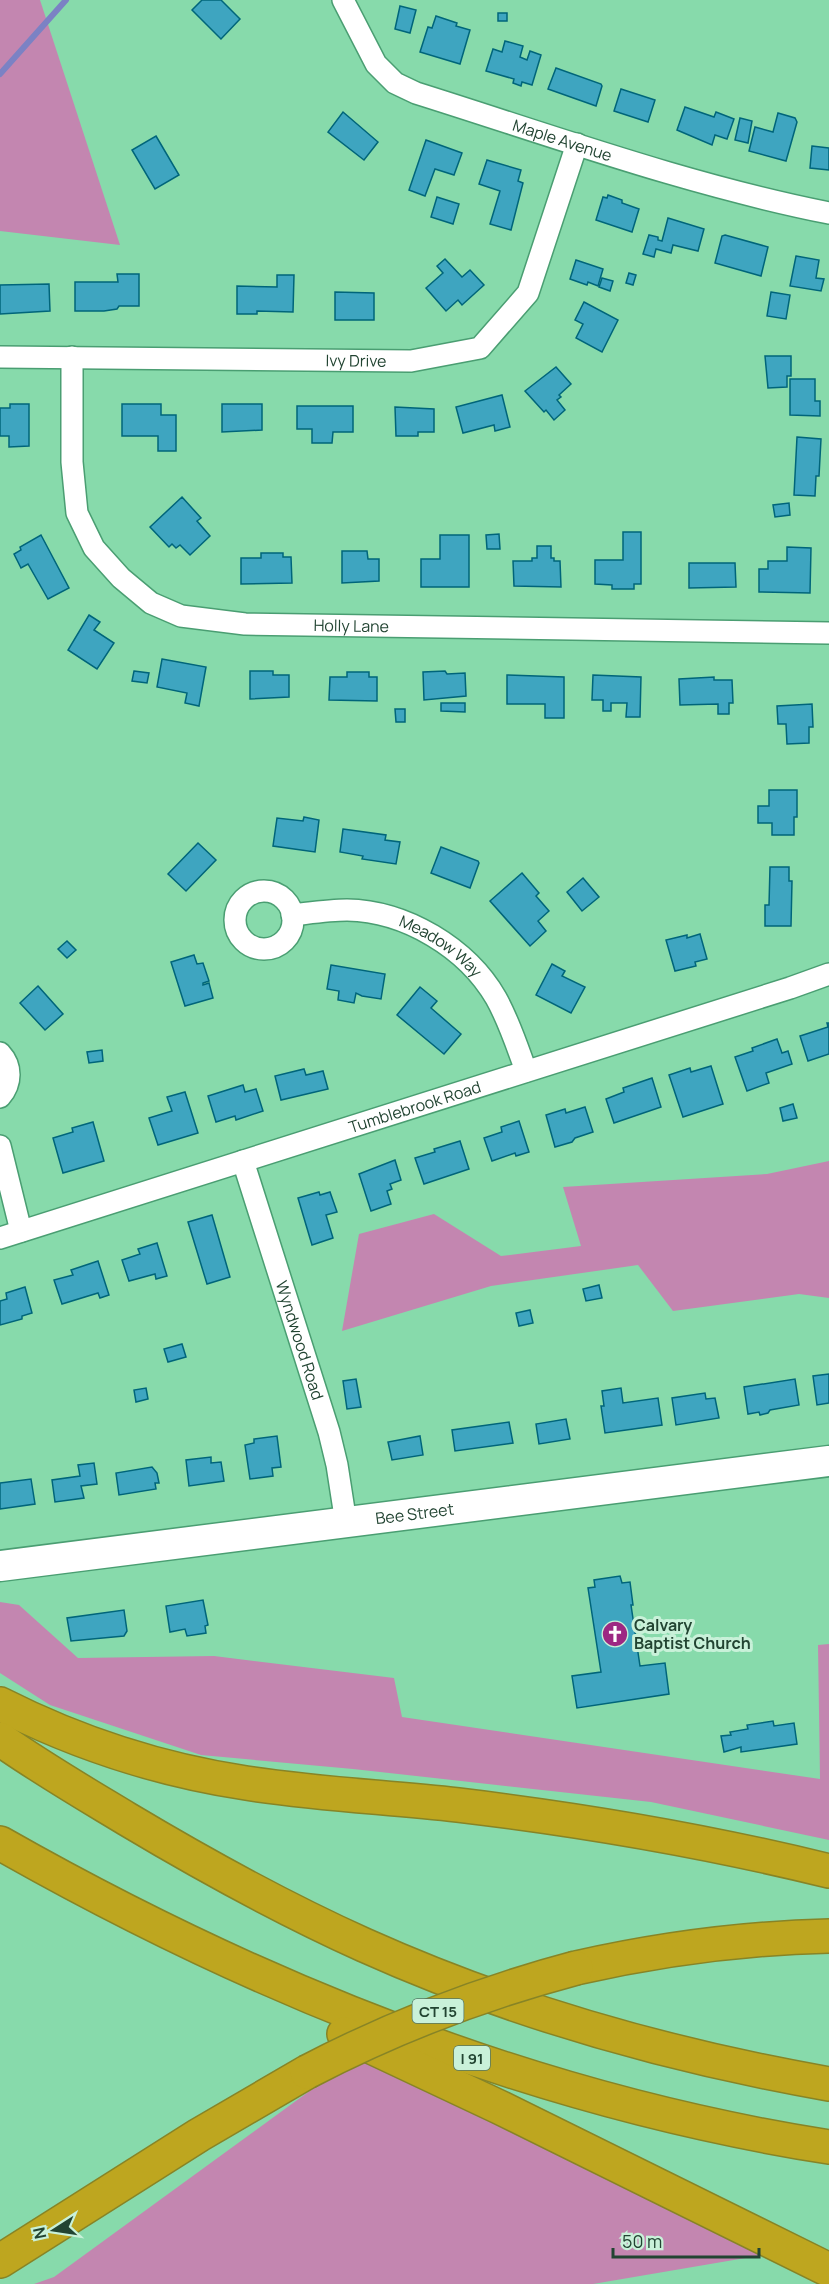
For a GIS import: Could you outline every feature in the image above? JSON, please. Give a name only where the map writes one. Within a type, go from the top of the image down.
[{"type":"highway","points":[[0,1704],[49,1727],[110,1750],[219,1779],[309,1791],[459,1805],[610,1826],[694,1841],[829,1871]]},
{"type":"highway","points":[[0,1739],[74,1787],[198,1861],[299,1915],[405,1963],[488,1994],[609,2033],[704,2058],[829,2084]]},
{"type":"highway","name":"I 91","points":[[0,1843],[133,1914],[254,1973],[331,2007],[484,2062],[565,2087],[725,2127],[829,2147]]},
{"type":"highway","points":[[133,1914],[166,1947],[197,1965],[489,2102],[829,2270]]},
{"type":"highway","name":"CT 15","points":[[0,2261],[128,2180],[307,2072],[366,2042],[430,2014],[499,1990],[576,1968],[664,1950],[711,1943],[829,1936]]},
{"type":"highway","points":[[0,2238],[65,2204],[128,2180]]},
{"type":"street","name":"Maple Avenue","points":[[343,0],[376,64],[395,83],[416,93],[734,191],[829,213]]},
{"type":"street","name":"Ivy Drive","points":[[0,357],[411,361],[480,348],[528,293],[577,144]]},
{"type":"street","name":"Holly Lane","points":[[72,357],[72,462],[77,513],[94,548],[121,578],[151,603],[181,616],[245,624],[829,633]]},
{"type":"street","name":"Meadow Way","points":[[292,915],[347,910],[374,913],[400,920],[429,934],[454,950],[475,970],[495,997],[510,1026],[526,1071]]},
{"type":"street","name":"Tumblebrook Road","points":[[0,1238],[829,974]]},
{"type":"street","points":[[0,1053],[8,1065],[10,1077],[0,1097]]},
{"type":"street","points":[[0,1146],[21,1231]]},
{"type":"street","name":"Wyndwood Road","points":[[243,1161],[329,1432],[337,1465],[346,1523]]},
{"type":"street","name":"Bee Street","points":[[0,1566],[829,1461]]},
{"type":"shaded area","points":[[0,0],[40,0],[120,245],[0,231]]},
{"type":"shaded area","points":[[829,1161],[829,1298],[799,1294],[673,1311],[638,1265],[491,1286],[342,1331],[359,1234],[434,1214],[501,1256],[581,1246],[563,1187],[767,1174]]},
{"type":"shaded area","points":[[0,1602],[19,1605],[78,1658],[214,1656],[394,1678],[402,1717],[820,1779],[818,1645],[829,1644],[829,1840],[651,1802],[353,1769],[201,1755],[50,1705],[0,1673]]},
{"type":"shaded area","points":[[365,2060],[763,2255],[593,2284],[34,2284],[54,2277],[326,2079]]},
{"type":"building","points":[[202,0],[221,0],[240,19],[221,39],[192,10]]},
{"type":"building","points":[[400,6],[416,10],[410,33],[395,29]]},
{"type":"building","points":[[498,13],[507,13],[507,21],[498,21]]},
{"type":"building","points":[[436,16],[470,30],[460,64],[420,52],[428,27],[432,28]]},
{"type":"building","points":[[505,41],[523,46],[520,57],[527,60],[530,51],[541,55],[532,85],[522,82],[521,86],[513,83],[514,79],[486,71],[493,49],[502,52]]},
{"type":"building","points":[[556,68],[601,84],[596,106],[548,89]]},
{"type":"building","points":[[621,89],[655,100],[648,122],[614,111]]},
{"type":"building","points":[[685,107],[714,117],[716,112],[734,119],[727,139],[715,135],[712,145],[677,130]]},
{"type":"building","points":[[343,112],[378,142],[364,160],[328,132]]},
{"type":"building","points":[[778,113],[795,118],[797,122],[786,161],[749,151],[755,127],[773,132]]},
{"type":"building","points":[[740,118],[752,121],[748,143],[735,140]]},
{"type":"building","points":[[156,136],[179,175],[155,189],[132,150]]},
{"type":"building","points":[[426,140],[462,153],[454,175],[435,169],[425,196],[409,190]]},
{"type":"building","points":[[812,146],[829,148],[829,170],[810,168]]},
{"type":"building","points":[[487,160],[521,170],[518,181],[523,183],[511,230],[490,224],[500,191],[479,184]]},
{"type":"building","points":[[608,195],[639,209],[632,232],[596,220],[603,197],[607,198]]},
{"type":"building","points":[[437,197],[459,204],[453,224],[431,217]]},
{"type":"building","points":[[668,218],[704,229],[698,251],[673,245],[671,253],[656,249],[654,257],[643,254],[649,235],[658,237],[658,240],[662,241]]},
{"type":"building","points":[[722,236],[768,247],[761,276],[715,263]]},
{"type":"building","points":[[796,256],[819,260],[816,278],[824,279],[821,291],[790,286]]},
{"type":"building","points":[[445,259],[462,277],[470,270],[484,285],[462,305],[458,300],[446,311],[426,288],[443,273],[437,266]]},
{"type":"building","points":[[576,260],[603,269],[598,286],[570,279]]},
{"type":"building","points":[[629,273],[636,275],[633,285],[626,283]]},
{"type":"building","points":[[117,274],[139,274],[139,306],[119,306],[117,309],[104,311],[75,311],[75,282],[118,282]]},
{"type":"building","points":[[277,275],[294,275],[293,312],[257,311],[257,314],[237,314],[237,286],[277,287]]},
{"type":"building","points":[[602,278],[613,281],[610,291],[599,287]]},
{"type":"building","points":[[49,284],[50,311],[0,314],[0,285]]},
{"type":"building","points":[[335,292],[374,293],[374,320],[335,320]]},
{"type":"building","points":[[771,292],[790,295],[786,319],[767,316]]},
{"type":"building","points":[[584,302],[618,320],[602,352],[576,338],[583,324],[575,320]]},
{"type":"building","points":[[765,356],[791,356],[791,376],[787,376],[787,387],[768,388]]},
{"type":"building","points":[[556,367],[571,384],[559,395],[561,397],[557,400],[565,410],[554,420],[525,391]]},
{"type":"building","points":[[790,379],[815,379],[815,401],[820,401],[820,416],[790,415]]},
{"type":"building","points":[[502,395],[510,427],[495,431],[494,425],[463,433],[456,407]]},
{"type":"building","points":[[10,404],[29,404],[29,446],[9,447],[9,436],[0,436],[0,408],[10,408]]},
{"type":"building","points":[[122,404],[161,404],[161,415],[176,415],[176,451],[158,451],[158,436],[122,436]]},
{"type":"building","points":[[222,404],[262,404],[262,430],[222,432]]},
{"type":"building","points":[[297,406],[353,406],[353,432],[333,432],[332,443],[312,443],[312,429],[297,429]]},
{"type":"building","points":[[395,407],[434,409],[434,432],[418,432],[418,436],[396,436]]},
{"type":"building","points":[[797,437],[821,439],[819,476],[816,476],[815,496],[794,495]]},
{"type":"building","points":[[182,497],[201,518],[197,521],[210,536],[190,555],[180,545],[176,548],[172,544],[169,547],[150,527]]},
{"type":"building","points":[[789,503],[790,515],[775,517],[773,505]]},
{"type":"building","points":[[623,532],[641,532],[641,584],[634,584],[634,589],[612,589],[612,585],[595,584],[595,560],[623,560]]},
{"type":"building","points":[[499,534],[500,549],[487,549],[486,535]]},
{"type":"building","points":[[41,535],[69,588],[48,599],[28,564],[21,568],[14,554],[21,550],[20,547]]},
{"type":"building","points":[[440,535],[469,535],[469,587],[421,587],[421,559],[440,559]]},
{"type":"building","points":[[537,546],[551,546],[551,558],[554,558],[554,561],[560,561],[561,587],[514,586],[513,561],[532,561],[532,558],[537,558]]},
{"type":"building","points":[[787,547],[811,548],[810,593],[759,592],[759,569],[768,569],[768,561],[787,561]]},
{"type":"building","points":[[342,551],[367,551],[368,559],[379,559],[379,581],[342,583]]},
{"type":"building","points":[[261,553],[283,553],[283,557],[291,557],[292,583],[241,584],[241,558],[261,558]]},
{"type":"building","points":[[689,563],[735,563],[736,587],[689,588]]},
{"type":"building","points":[[89,615],[100,622],[94,630],[114,643],[97,669],[68,650]]},
{"type":"building","points":[[162,659],[206,667],[199,706],[185,703],[187,693],[157,687]]},
{"type":"building","points":[[134,671],[149,673],[147,683],[132,681]]},
{"type":"building","points":[[250,671],[273,671],[273,675],[289,675],[289,697],[250,699]]},
{"type":"building","points":[[445,671],[447,674],[465,673],[466,696],[424,700],[423,672]]},
{"type":"building","points":[[347,672],[369,672],[369,677],[377,677],[377,701],[329,700],[330,677],[347,677]]},
{"type":"building","points":[[507,675],[564,677],[564,718],[545,718],[545,704],[507,704]]},
{"type":"building","points":[[593,675],[641,677],[640,717],[626,717],[627,703],[611,703],[611,711],[603,711],[603,700],[592,700]]},
{"type":"building","points":[[714,677],[714,680],[732,680],[733,703],[729,703],[729,714],[718,714],[718,704],[680,705],[679,679]]},
{"type":"building","points":[[441,703],[465,703],[465,712],[441,711]]},
{"type":"building","points":[[812,704],[813,727],[809,727],[809,743],[787,744],[786,724],[778,724],[777,706]]},
{"type":"building","points":[[395,709],[405,709],[405,722],[396,722]]},
{"type":"building","points":[[769,790],[797,790],[794,835],[772,835],[772,823],[758,823],[758,806],[769,806]]},
{"type":"building","points":[[304,817],[319,820],[315,852],[273,846],[277,818],[303,821]]},
{"type":"building","points":[[343,829],[386,835],[385,840],[400,842],[396,864],[362,859],[363,856],[340,852]]},
{"type":"building","points":[[198,843],[216,860],[186,891],[168,874]]},
{"type":"building","points":[[441,847],[478,861],[470,888],[431,873]]},
{"type":"building","points":[[770,867],[789,867],[789,881],[792,881],[791,926],[765,926],[765,905],[769,905]]},
{"type":"building","points":[[522,873],[539,893],[536,896],[549,911],[538,921],[546,931],[530,946],[490,901]]},
{"type":"building","points":[[583,878],[599,897],[582,911],[567,892]]},
{"type":"building","points":[[700,934],[707,959],[695,962],[696,966],[675,971],[666,940]]},
{"type":"building","points":[[67,941],[76,950],[67,958],[58,949]]},
{"type":"building","points":[[194,955],[197,964],[203,963],[209,981],[203,985],[209,983],[213,998],[185,1006],[171,962]]},
{"type":"building","points":[[552,964],[565,971],[562,976],[585,987],[571,1013],[536,995]]},
{"type":"building","points":[[331,965],[385,974],[381,999],[356,993],[354,1003],[338,1000],[339,991],[327,989]]},
{"type":"building","points":[[38,986],[63,1014],[45,1030],[20,1003]]},
{"type":"building","points":[[420,987],[437,1001],[431,1008],[461,1034],[444,1054],[397,1015]]},
{"type":"building","points":[[827,1023],[829,1023],[829,1054],[808,1061],[800,1036],[828,1027]]},
{"type":"building","points":[[777,1039],[782,1053],[788,1051],[792,1064],[766,1073],[769,1083],[747,1091],[735,1057]]},
{"type":"building","points":[[102,1050],[103,1061],[89,1063],[87,1052]]},
{"type":"building","points":[[711,1066],[723,1104],[683,1117],[669,1075],[690,1068],[691,1072]]},
{"type":"building","points":[[304,1069],[306,1075],[323,1071],[328,1089],[281,1100],[275,1076]]},
{"type":"building","points":[[652,1078],[661,1107],[614,1123],[606,1099],[624,1092],[623,1088]]},
{"type":"building","points":[[243,1085],[245,1092],[256,1089],[263,1111],[236,1120],[235,1116],[216,1122],[208,1096]]},
{"type":"building","points":[[185,1092],[198,1133],[158,1145],[149,1118],[172,1111],[167,1097]]},
{"type":"building","points":[[793,1104],[797,1118],[783,1121],[780,1108]]},
{"type":"building","points":[[585,1107],[593,1132],[555,1147],[546,1115],[565,1109],[566,1113]]},
{"type":"building","points":[[519,1121],[529,1152],[516,1156],[515,1153],[492,1161],[484,1138],[502,1132],[501,1127]]},
{"type":"building","points":[[93,1122],[104,1161],[63,1173],[53,1138],[73,1132],[72,1128]]},
{"type":"building","points":[[460,1141],[469,1169],[424,1184],[415,1158]]},
{"type":"building","points":[[395,1160],[401,1180],[390,1184],[392,1189],[387,1191],[391,1204],[371,1211],[359,1174]]},
{"type":"building","points":[[319,1192],[320,1195],[330,1192],[337,1212],[326,1215],[333,1238],[312,1245],[298,1198]]},
{"type":"building","points":[[212,1215],[230,1277],[207,1284],[188,1222]]},
{"type":"building","points":[[157,1243],[167,1276],[156,1279],[155,1274],[129,1281],[122,1260],[140,1254],[138,1249]]},
{"type":"building","points":[[98,1261],[109,1295],[100,1298],[98,1293],[62,1304],[54,1280],[73,1275],[71,1270]]},
{"type":"building","points":[[599,1285],[602,1298],[586,1301],[583,1289]]},
{"type":"building","points":[[25,1287],[32,1313],[22,1316],[22,1319],[0,1325],[0,1301],[7,1299],[6,1293]]},
{"type":"building","points":[[530,1310],[533,1323],[519,1326],[516,1313]]},
{"type":"building","points":[[182,1344],[186,1357],[168,1362],[164,1349]]},
{"type":"building","points":[[829,1374],[829,1403],[817,1405],[813,1376]]},
{"type":"building","points":[[356,1379],[361,1407],[347,1409],[343,1381]]},
{"type":"building","points":[[795,1379],[799,1405],[770,1410],[760,1415],[759,1412],[748,1414],[744,1387]]},
{"type":"building","points":[[146,1388],[148,1399],[136,1402],[134,1390]]},
{"type":"building","points":[[621,1388],[623,1403],[658,1398],[662,1425],[605,1433],[601,1406],[604,1406],[602,1391]]},
{"type":"building","points":[[705,1393],[706,1399],[715,1398],[719,1418],[676,1425],[672,1398]]},
{"type":"building","points":[[566,1419],[570,1439],[539,1444],[536,1424]]},
{"type":"building","points":[[509,1422],[513,1443],[455,1451],[452,1430]]},
{"type":"building","points":[[277,1436],[281,1467],[272,1468],[273,1476],[250,1479],[245,1445],[254,1443],[254,1439]]},
{"type":"building","points":[[420,1436],[423,1455],[392,1460],[388,1442]]},
{"type":"building","points":[[211,1457],[211,1463],[221,1462],[224,1481],[189,1486],[186,1460]]},
{"type":"building","points":[[94,1463],[97,1484],[81,1486],[84,1498],[55,1502],[52,1480],[80,1476],[78,1465]]},
{"type":"building","points":[[152,1467],[157,1473],[159,1483],[155,1483],[156,1489],[119,1495],[116,1473]]},
{"type":"building","points":[[31,1479],[35,1504],[0,1509],[0,1483]]},
{"type":"building","name":"Calvary Baptist Church","points":[[620,1576],[622,1583],[630,1582],[640,1666],[665,1663],[669,1694],[577,1708],[572,1676],[601,1672],[588,1588],[595,1587],[594,1580]]},
{"type":"building","points":[[203,1600],[208,1625],[205,1626],[206,1633],[187,1636],[185,1629],[170,1632],[166,1606]]},
{"type":"building","points":[[124,1610],[127,1631],[124,1636],[71,1641],[67,1618]]},
{"type":"building","points":[[773,1721],[774,1726],[794,1723],[797,1744],[741,1752],[741,1747],[724,1752],[721,1736],[748,1729],[747,1725]]},
{"type":"waterway","points":[[0,74],[66,0]]},
{"type":"place","name":"Calvary Baptist Church","points":[[615,1634]]}]
